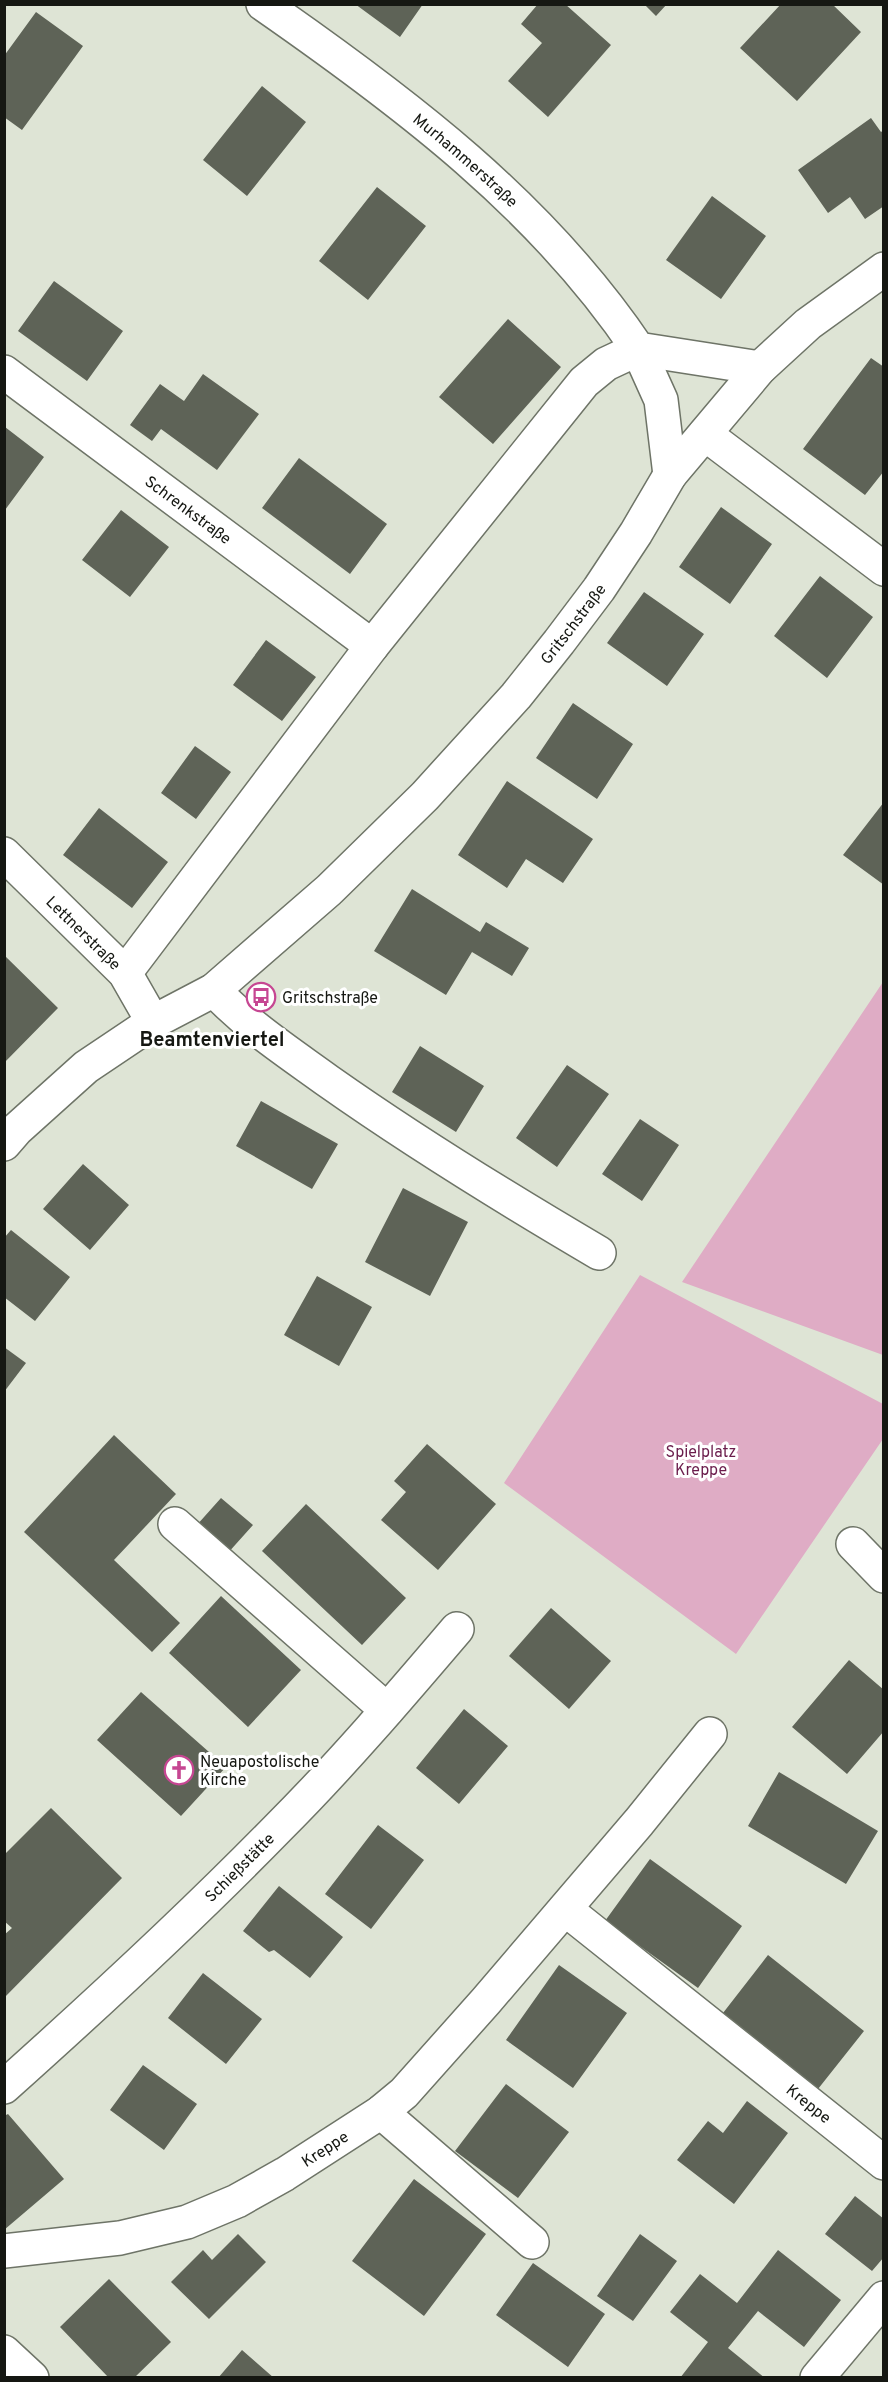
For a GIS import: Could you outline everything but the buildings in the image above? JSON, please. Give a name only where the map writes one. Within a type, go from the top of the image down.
[{"type":"street","name":"Murhammerstraße","points":[[263,4],[361,74],[442,137],[494,182],[545,231],[595,289],[638,349],[661,400],[670,475]]},
{"type":"street","name":"Gritschstraße","points":[[4,1143],[86,1067],[153,1022],[214,990],[345,874],[425,796],[516,696],[599,589],[636,533],[670,475],[760,368],[808,324],[884,269]]},
{"type":"street","points":[[125,973],[372,646],[584,382],[606,364],[638,349],[760,368]]},
{"type":"street","name":"Schrenkstraße","points":[[4,372],[372,646]]},
{"type":"street","points":[[705,434],[884,569]]},
{"type":"street","name":"Lettnerstraße","points":[[4,854],[125,973],[153,1022]]},
{"type":"street","points":[[214,990],[248,1024],[387,1123],[483,1185],[599,1253]]},
{"type":"street","points":[[175,1524],[387,1710]]},
{"type":"street","points":[[853,1544],[884,1576]]},
{"type":"street","name":"Schießstätte","points":[[4,2087],[174,1932],[280,1827],[457,1629]]},
{"type":"street","name":"Kreppe","points":[[4,2251],[120,2238],[187,2222],[237,2201],[276,2179],[336,2143],[381,2112],[404,2093],[565,1909],[710,1734]]},
{"type":"street","name":"Kreppe","points":[[565,1909],[884,2163]]},
{"type":"street","points":[[381,2112],[532,2242]]},
{"type":"street","points":[[817,2378],[884,2298]]},
{"type":"street","points":[[4,2352],[32,2378]]},
{"type":"green space","points":[[883,982],[883,1355],[682,1282]]},
{"type":"green space","name":"Spielplatz Kreppe","points":[[640,1275],[883,1404],[883,1439],[736,1654],[504,1483]]},
{"type":"place","name":"Gritschstraße","points":[[261,997]]},
{"type":"place","name":"Neuapostolische Kirche","points":[[179,1770]]},
{"type":"district","name":"Beamtenviertel","points":[[212,1039]]}]
